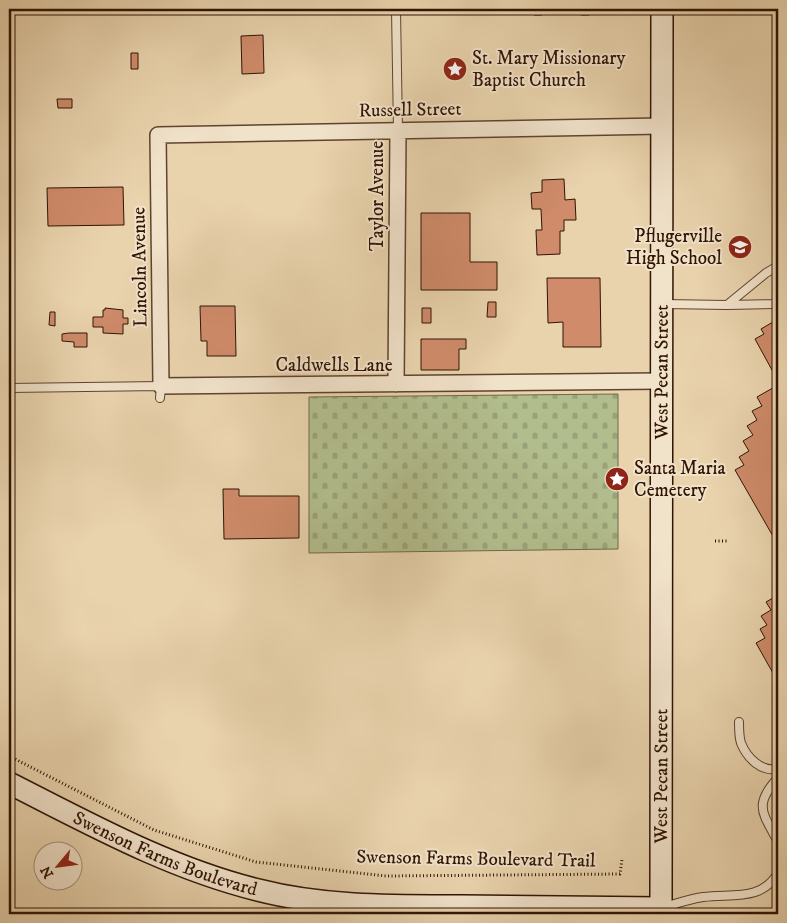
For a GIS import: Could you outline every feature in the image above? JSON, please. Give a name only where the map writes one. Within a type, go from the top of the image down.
[{"type":"main road","name":"West Pecan Street","points":[[661,911],[660,381],[662,9]]},
{"type":"main road","name":"Swenson Farms Boulevard","points":[[9,783],[122,840],[188,869],[259,890],[318,900],[375,906],[661,911]]},
{"type":"street","name":"Russell Street","points":[[158,135],[662,126]]},
{"type":"street","name":"Taylor Avenue","points":[[396,384],[398,131]]},
{"type":"street","name":"Lincoln Avenue","points":[[158,135],[160,392]]},
{"type":"street","name":"Caldwells Lane","points":[[160,392],[396,384],[660,381]]},
{"type":"lane","name":"Taylor Avenue","points":[[396,9],[398,131]]},
{"type":"lane","points":[[727,305],[766,273],[778,266]]},
{"type":"lane","points":[[661,304],[774,304],[778,301]]},
{"type":"lane","name":"Caldwells Lane","points":[[9,388],[160,392]]},
{"type":"lane","points":[[739,722],[740,741],[753,762],[764,768],[778,769]]},
{"type":"lane","points":[[778,778],[764,796],[762,811],[778,842]]},
{"type":"lane","points":[[661,911],[704,897],[744,896],[754,893],[772,881],[778,873]]},
{"type":"lane","points":[[661,911],[685,914]]},
{"type":"path","points":[[715,542],[729,541]]},
{"type":"path","name":"Swenson Farms Boulevard Trail","points":[[9,756],[154,830],[256,862],[386,876],[620,874],[622,859]]},
{"type":"green space","points":[[618,394],[618,549],[309,553],[309,397]]},
{"type":"building","points":[[329,9],[375,9],[375,12],[329,12]]},
{"type":"building","points":[[453,9],[502,9],[502,14],[453,14]]},
{"type":"building","points":[[534,9],[589,9],[589,15],[581,15],[581,13],[542,13],[542,15],[534,15]]},
{"type":"building","points":[[263,35],[264,73],[242,74],[241,36]]},
{"type":"building","points":[[131,53],[138,53],[138,69],[131,69]]},
{"type":"building","points":[[57,99],[72,99],[72,108],[58,108]]},
{"type":"building","points":[[564,179],[565,200],[575,199],[576,220],[564,220],[564,231],[560,231],[560,254],[537,255],[536,230],[542,230],[541,209],[532,209],[531,193],[542,192],[542,180]]},
{"type":"building","points":[[123,187],[124,225],[48,226],[47,188]]},
{"type":"building","points":[[421,213],[470,213],[470,262],[497,262],[497,290],[421,290]]},
{"type":"building","points":[[547,278],[600,278],[601,347],[563,347],[563,322],[548,323]]},
{"type":"building","points":[[488,302],[496,302],[496,317],[487,317]]},
{"type":"building","points":[[200,306],[235,306],[236,356],[207,356],[207,341],[201,341]]},
{"type":"building","points":[[105,308],[123,310],[123,318],[128,318],[128,324],[123,324],[123,334],[103,333],[103,327],[93,327],[93,317],[103,317],[103,310]]},
{"type":"building","points":[[422,308],[431,308],[431,323],[422,323]]},
{"type":"building","points":[[50,312],[55,312],[55,326],[49,325]]},
{"type":"building","points":[[778,319],[778,381],[755,339],[764,334],[761,329]]},
{"type":"building","points":[[87,333],[87,347],[74,347],[74,342],[62,341],[62,334]]},
{"type":"building","points":[[421,339],[466,339],[466,349],[459,349],[459,370],[421,370]]},
{"type":"building","points":[[778,385],[778,535],[774,538],[735,470],[744,465],[739,457],[749,451],[743,441],[753,435],[747,426],[757,420],[752,411],[762,406],[757,397]]},
{"type":"building","points":[[223,489],[239,489],[239,496],[299,496],[299,538],[224,539]]},
{"type":"building","points":[[778,595],[778,682],[756,643],[765,638],[760,629],[767,625],[761,616],[771,610],[766,602]]},
{"type":"place","name":"St. Mary Missionary Baptist Church","points":[[455,69]]},
{"type":"place","name":"Pflugerville High School","points":[[740,247]]},
{"type":"place","name":"Santa Maria Cemetery","points":[[617,479]]}]
